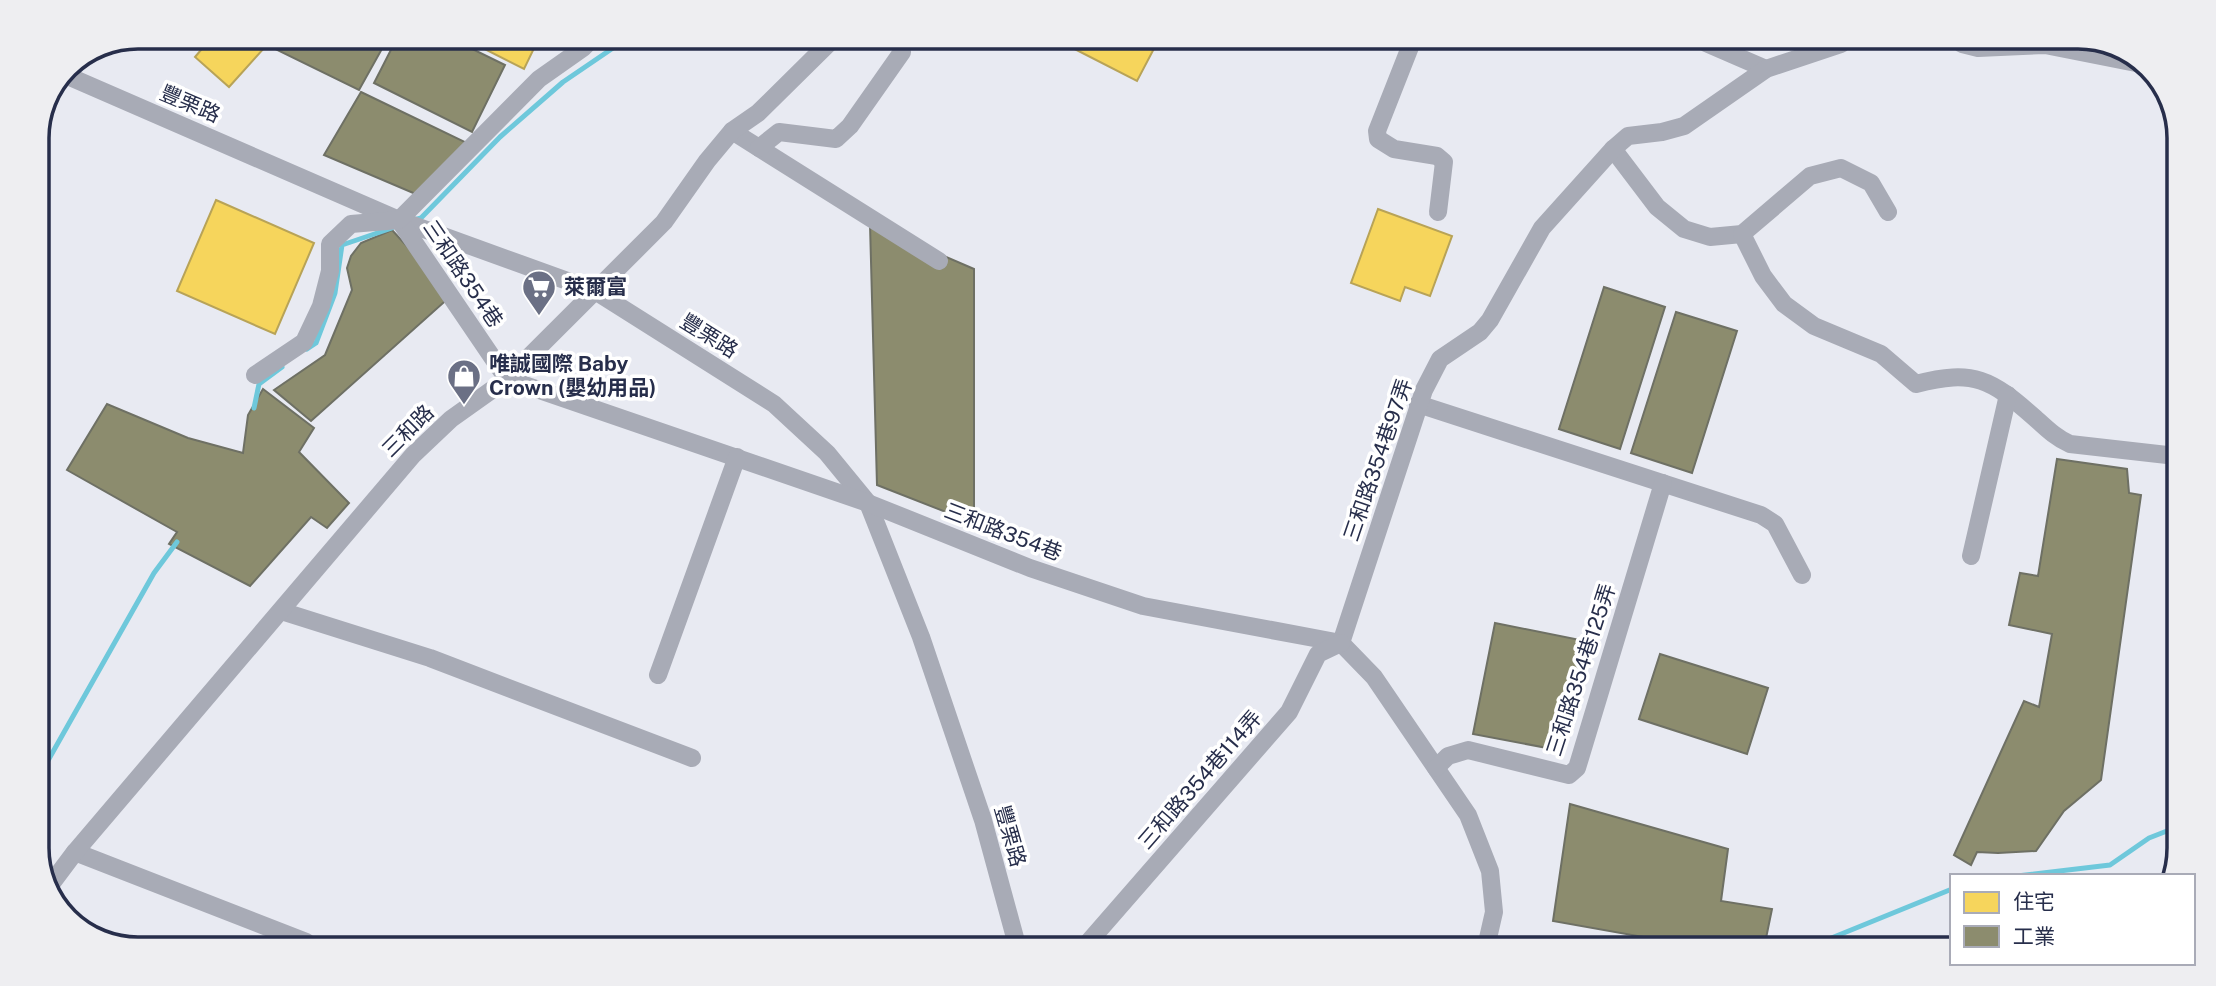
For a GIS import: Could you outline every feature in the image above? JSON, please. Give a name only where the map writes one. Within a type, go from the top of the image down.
[{"type":"street","points":[[255,375],[304,342],[321,306],[330,271],[330,244],[351,224],[399,220],[539,79],[582,49]]},
{"type":"street","name":"三和路","points":[[55,879],[413,455],[451,419],[507,379],[596,291],[664,222],[732,131],[758,113],[823,49]]},
{"type":"street","points":[[1409,49],[1377,131],[1378,139],[1394,149],[1437,156],[1444,162],[1438,212]]},
{"type":"street","points":[[1720,49],[1766,69]]},
{"type":"street","name":"三和路354巷97弄","points":[[1341,643],[1423,390],[1440,359],[1479,332],[1490,320],[1542,228],[1628,136],[1684,126],[1766,69],[1825,49]]},
{"type":"street","points":[[2065,49],[2121,60]]},
{"type":"street","points":[[759,148],[779,132],[836,139],[850,126],[902,52]]},
{"type":"street","name":"豐栗路","points":[[72,78],[399,220],[596,291],[774,404],[827,453],[868,503],[920,637],[983,820],[1015,937]]},
{"type":"street","points":[[732,131],[939,261]]},
{"type":"street","points":[[1613,149],[1657,207],[1684,229],[1710,237],[1742,234],[1810,176],[1841,168],[1871,183],[1888,212]]},
{"type":"street","name":"三和路354巷","points":[[399,220],[507,379],[868,503],[1030,569],[1143,606],[1341,643]]},
{"type":"street","points":[[1742,234],[1763,276],[1784,304],[1814,326],[1881,354],[1916,384],[1937,379],[1971,377],[2008,395],[2058,439],[2070,444],[2167,455]]},
{"type":"street","points":[[1971,556],[2008,395]]},
{"type":"street","points":[[1419,404],[1761,515],[1775,524],[1802,575]]},
{"type":"street","points":[[658,675],[737,457]]},
{"type":"street","name":"三和路354巷125弄","points":[[1436,768],[1448,756],[1468,750],[1569,775],[1577,768],[1663,483]]},
{"type":"street","points":[[281,611],[430,658],[692,758]]},
{"type":"street","points":[[1341,643],[1374,677],[1468,815],[1490,871],[1494,912],[1488,937]]},
{"type":"street","name":"三和路354巷114弄","points":[[1093,937],[1290,712],[1318,654],[1341,643]]},
{"type":"street","points":[[75,852],[293,937]]},
{"type":"building: 住宅","points":[[202,49],[263,49],[229,87],[195,57]]},
{"type":"building: 住宅","points":[[485,49],[534,49],[524,69]]},
{"type":"building: 住宅","points":[[1075,49],[1154,49],[1137,81]]},
{"type":"building: 住宅","points":[[216,200],[314,243],[275,334],[177,291]]},
{"type":"building: 住宅","points":[[1378,209],[1452,236],[1430,296],[1405,287],[1400,301],[1351,283]]},
{"type":"building: 工業","points":[[275,49],[382,49],[359,90]]},
{"type":"building: 工業","points":[[391,49],[472,49],[505,65],[472,132],[374,83]]},
{"type":"building: 工業","points":[[361,92],[467,143],[425,198],[324,155]]},
{"type":"building: 工業","points":[[870,224],[974,269],[974,523],[877,485]]},
{"type":"building: 工業","points":[[392,230],[452,295],[311,421],[274,390],[325,355],[352,290],[347,268],[351,256],[361,243]]},
{"type":"building: 工業","points":[[1604,287],[1665,307],[1620,449],[1559,429]]},
{"type":"building: 工業","points":[[1676,312],[1737,331],[1692,473],[1631,453]]},
{"type":"building: 工業","points":[[263,389],[314,428],[299,452],[349,503],[327,528],[311,517],[250,586],[169,544],[177,532],[67,470],[107,404],[188,438],[243,453],[248,415]]},
{"type":"building: 工業","points":[[2057,459],[2127,469],[2129,493],[2141,495],[2101,780],[2064,811],[2036,851],[1977,852],[1971,865],[1954,855],[2024,701],[2039,707],[2052,634],[2009,625],[2020,573],[2038,576]]},
{"type":"building: 工業","points":[[1495,623],[1585,641],[1563,751],[1473,734]]},
{"type":"building: 工業","points":[[1660,654],[1768,688],[1747,754],[1639,719]]},
{"type":"building: 工業","points":[[1570,804],[1728,849],[1721,901],[1772,909],[1766,937],[1643,937],[1553,921]]},
{"type":"waterway","points":[[414,220],[421,218],[500,137],[563,82],[612,49]]},
{"type":"waterway","points":[[307,349],[316,343],[335,293],[342,245],[392,228]]},
{"type":"waterway","points":[[254,408],[259,384],[282,367]]},
{"type":"waterway","points":[[49,759],[154,573],[177,542]]},
{"type":"waterway","points":[[2034,874],[2110,865],[2149,838],[2167,831]]},
{"type":"waterway","points":[[1834,937],[1950,890]]},
{"type":"place","name":"萊爾富","points":[[539,317]]},
{"type":"place","name":"唯誠國際 Baby Crown (嬰幼用品)","points":[[464,406]]}]
